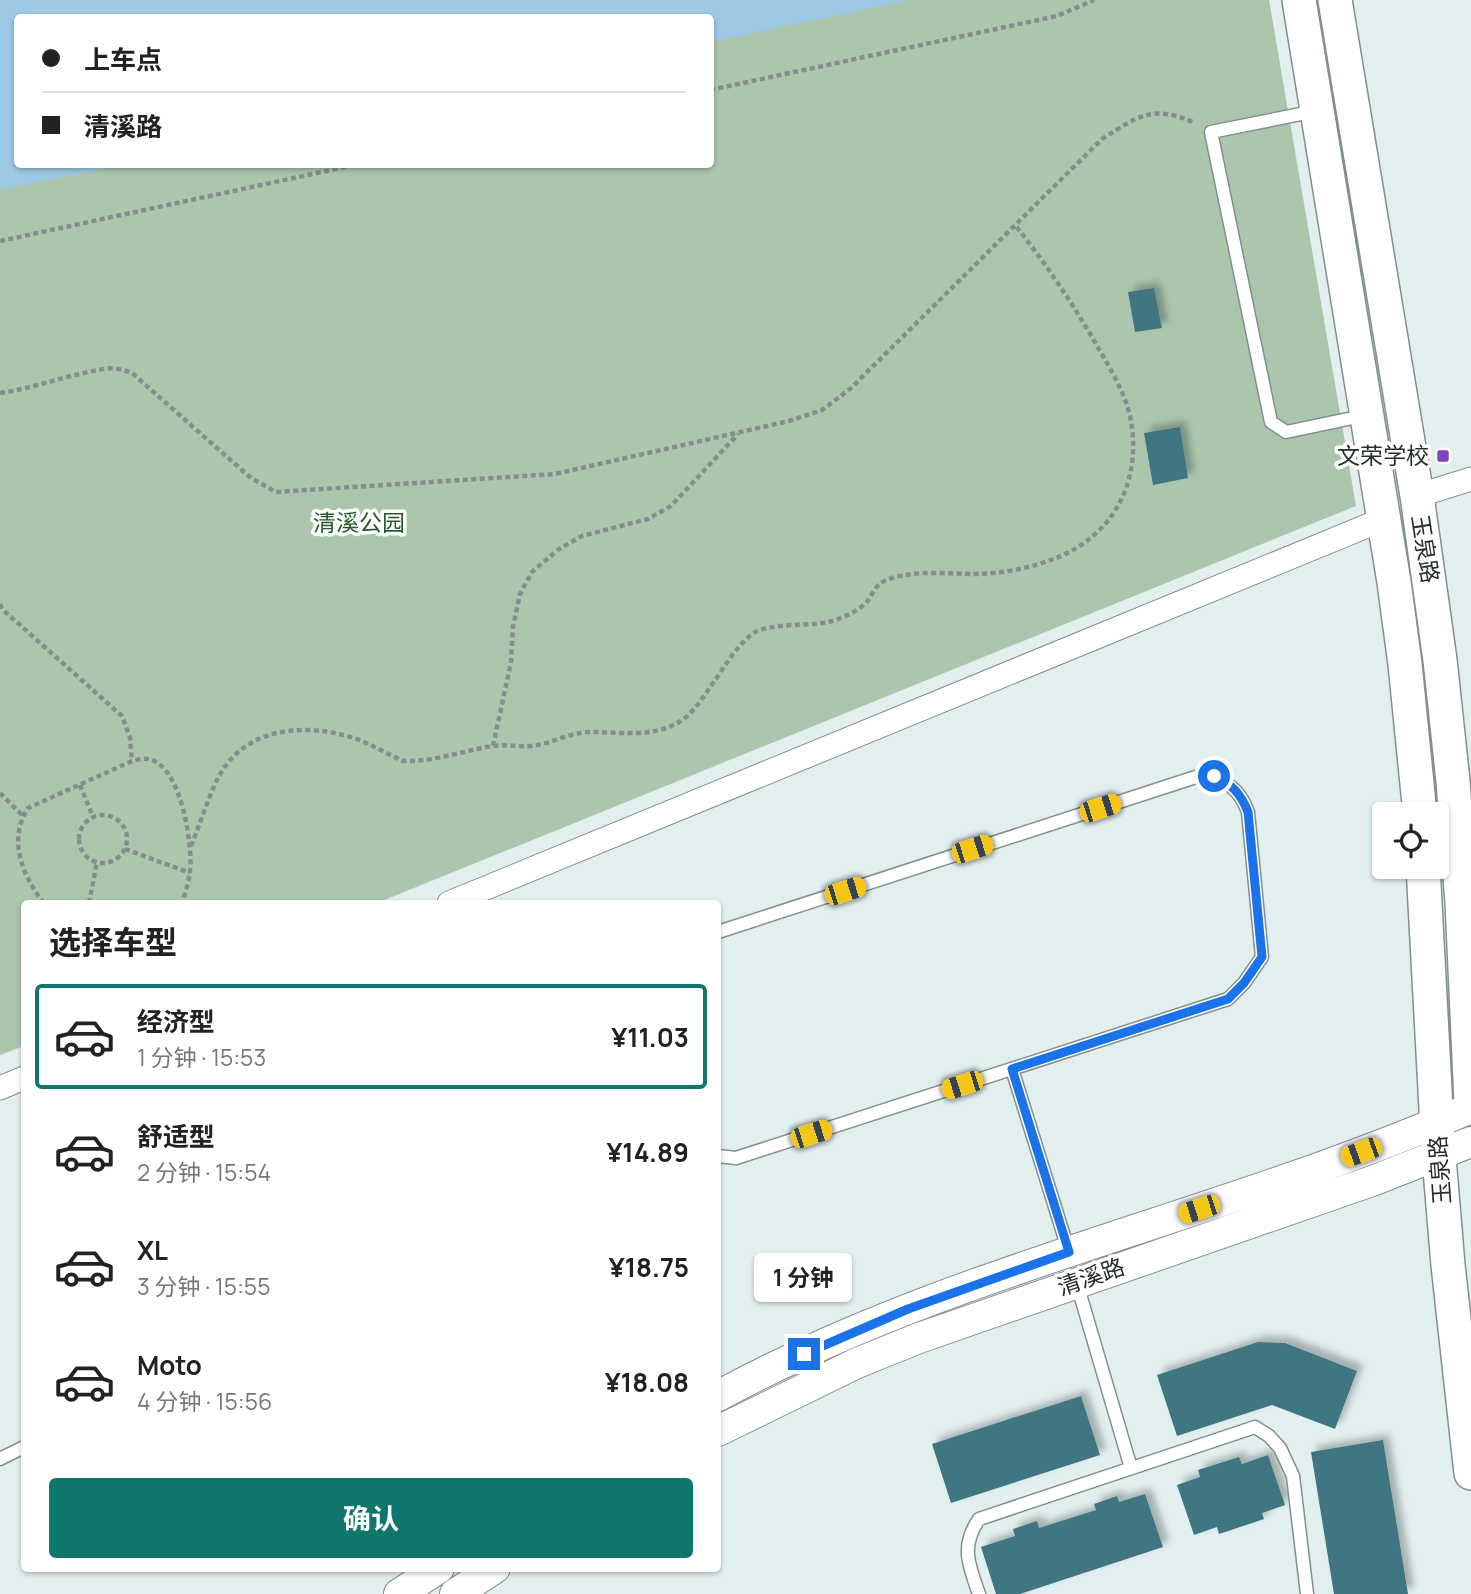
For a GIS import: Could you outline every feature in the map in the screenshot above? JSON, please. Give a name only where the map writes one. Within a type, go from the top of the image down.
[{"type":"main road","name":"玉泉路","points":[[1299,0],[1384,519],[1405,664],[1419,802]]},
{"type":"main road","name":"玉泉路","points":[[1335,0],[1417,496],[1440,660],[1462,903],[1471,1102]]},
{"type":"main road","name":"玉泉路","points":[[1424,879],[1438,1139],[1460,1385],[1471,1473]]},
{"type":"street","points":[[1417,496],[1471,479]]},
{"type":"street","points":[[456,900],[1384,519]]},
{"type":"street","points":[[0,1088],[21,1079]]},
{"type":"street","name":"清溪路","points":[[721,1430],[857,1363],[982,1314],[1372,1181],[1438,1139],[1471,1108]]},
{"type":"street","name":"清溪路","points":[[721,1394],[783,1363],[908,1309],[1069,1252],[1277,1182],[1438,1139],[1471,1142]]},
{"type":"street","points":[[400,1594],[432,1572]]},
{"type":"street","points":[[458,1593],[489,1572]]},
{"type":"lane","points":[[1317,111],[1211,132],[1271,422],[1286,432],[1367,415]]},
{"type":"lane","points":[[721,931],[1202,775],[1225,781],[1243,799],[1248,812],[1262,957],[1244,983],[1228,999],[736,1158],[721,1156]]},
{"type":"lane","points":[[1012,1069],[1069,1252]]},
{"type":"lane","points":[[1077,1282],[1131,1468]]},
{"type":"lane","points":[[979,1594],[968,1558],[971,1531],[979,1519],[1255,1427],[1269,1436],[1288,1461],[1293,1476],[1307,1594]]},
{"type":"lane","points":[[0,1459],[21,1448]]},
{"type":"path","points":[[714,89],[1057,16],[1094,0]]},
{"type":"path","points":[[0,393],[107,368],[124,370],[132,373],[251,478],[276,492],[555,474],[789,421],[822,410],[850,389],[1102,139],[1132,120],[1164,112],[1211,132]]},
{"type":"path","points":[[0,241],[340,168]]},
{"type":"path","points":[[191,846],[218,778],[244,746],[267,735],[291,731],[325,731],[356,739],[403,761],[452,756],[493,746],[531,746],[589,732],[624,734],[660,730],[686,718],[745,642],[758,631],[792,623],[827,623],[843,617],[865,605],[880,584],[904,575],[977,574],[1014,570],[1058,558],[1097,533],[1111,518],[1128,482],[1133,459],[1130,413],[1117,380],[1082,318],[1015,225]]},
{"type":"path","points":[[493,746],[511,662],[513,627],[520,594],[532,572],[559,549],[582,536],[648,519],[671,506],[738,433]]},
{"type":"path","points":[[0,604],[2,609],[122,716],[130,738],[131,761]]},
{"type":"path","points":[[42,900],[21,867],[18,850],[23,816],[28,808],[131,761],[148,759],[167,774],[182,804],[191,846],[190,873],[183,900]]},
{"type":"path","points":[[80,785],[93,817]]},
{"type":"path","points":[[0,793],[23,816]]},
{"type":"path","points":[[104,814],[114,817],[122,824],[127,834],[125,849],[114,860],[106,863],[89,859],[80,844],[84,824],[93,817],[104,814]]},
{"type":"path","points":[[125,849],[190,873]]},
{"type":"path","points":[[90,900],[97,862]]},
{"type":"green space","name":"清溪公园","points":[[0,0],[1269,0],[1356,506],[384,900],[21,900],[21,1047],[0,1055]]},
{"type":"water","points":[[0,0],[910,0],[714,41],[714,14],[14,14],[14,168],[108,168],[0,190]]},
{"type":"building","points":[[1154,288],[1162,328],[1135,332],[1128,292]]},
{"type":"building","points":[[1180,427],[1188,478],[1153,485],[1144,433]]},
{"type":"building","points":[[1258,1342],[1285,1343],[1357,1371],[1335,1429],[1272,1405],[1177,1436],[1157,1375]]},
{"type":"building","points":[[1081,1396],[1100,1455],[951,1503],[932,1444]]},
{"type":"building","points":[[1383,1440],[1408,1594],[1334,1594],[1311,1452]]},
{"type":"building","points":[[1268,1455],[1285,1505],[1262,1513],[1264,1519],[1219,1534],[1217,1527],[1194,1535],[1177,1485],[1200,1477],[1198,1470],[1239,1457],[1242,1464]]},
{"type":"building","points":[[1145,1494],[1163,1547],[1020,1594],[996,1594],[981,1547],[1015,1536],[1013,1529],[1037,1521],[1039,1528],[1096,1510],[1094,1504],[1117,1496],[1119,1502]]},
{"type":"place","name":"文荣学校","points":[[1443,456]]},
{"type":"route","points":[[804,1354],[908,1309],[1069,1252],[1012,1069],[1228,999],[1244,983],[1262,957],[1248,812],[1235,789],[1214,776]]}]
